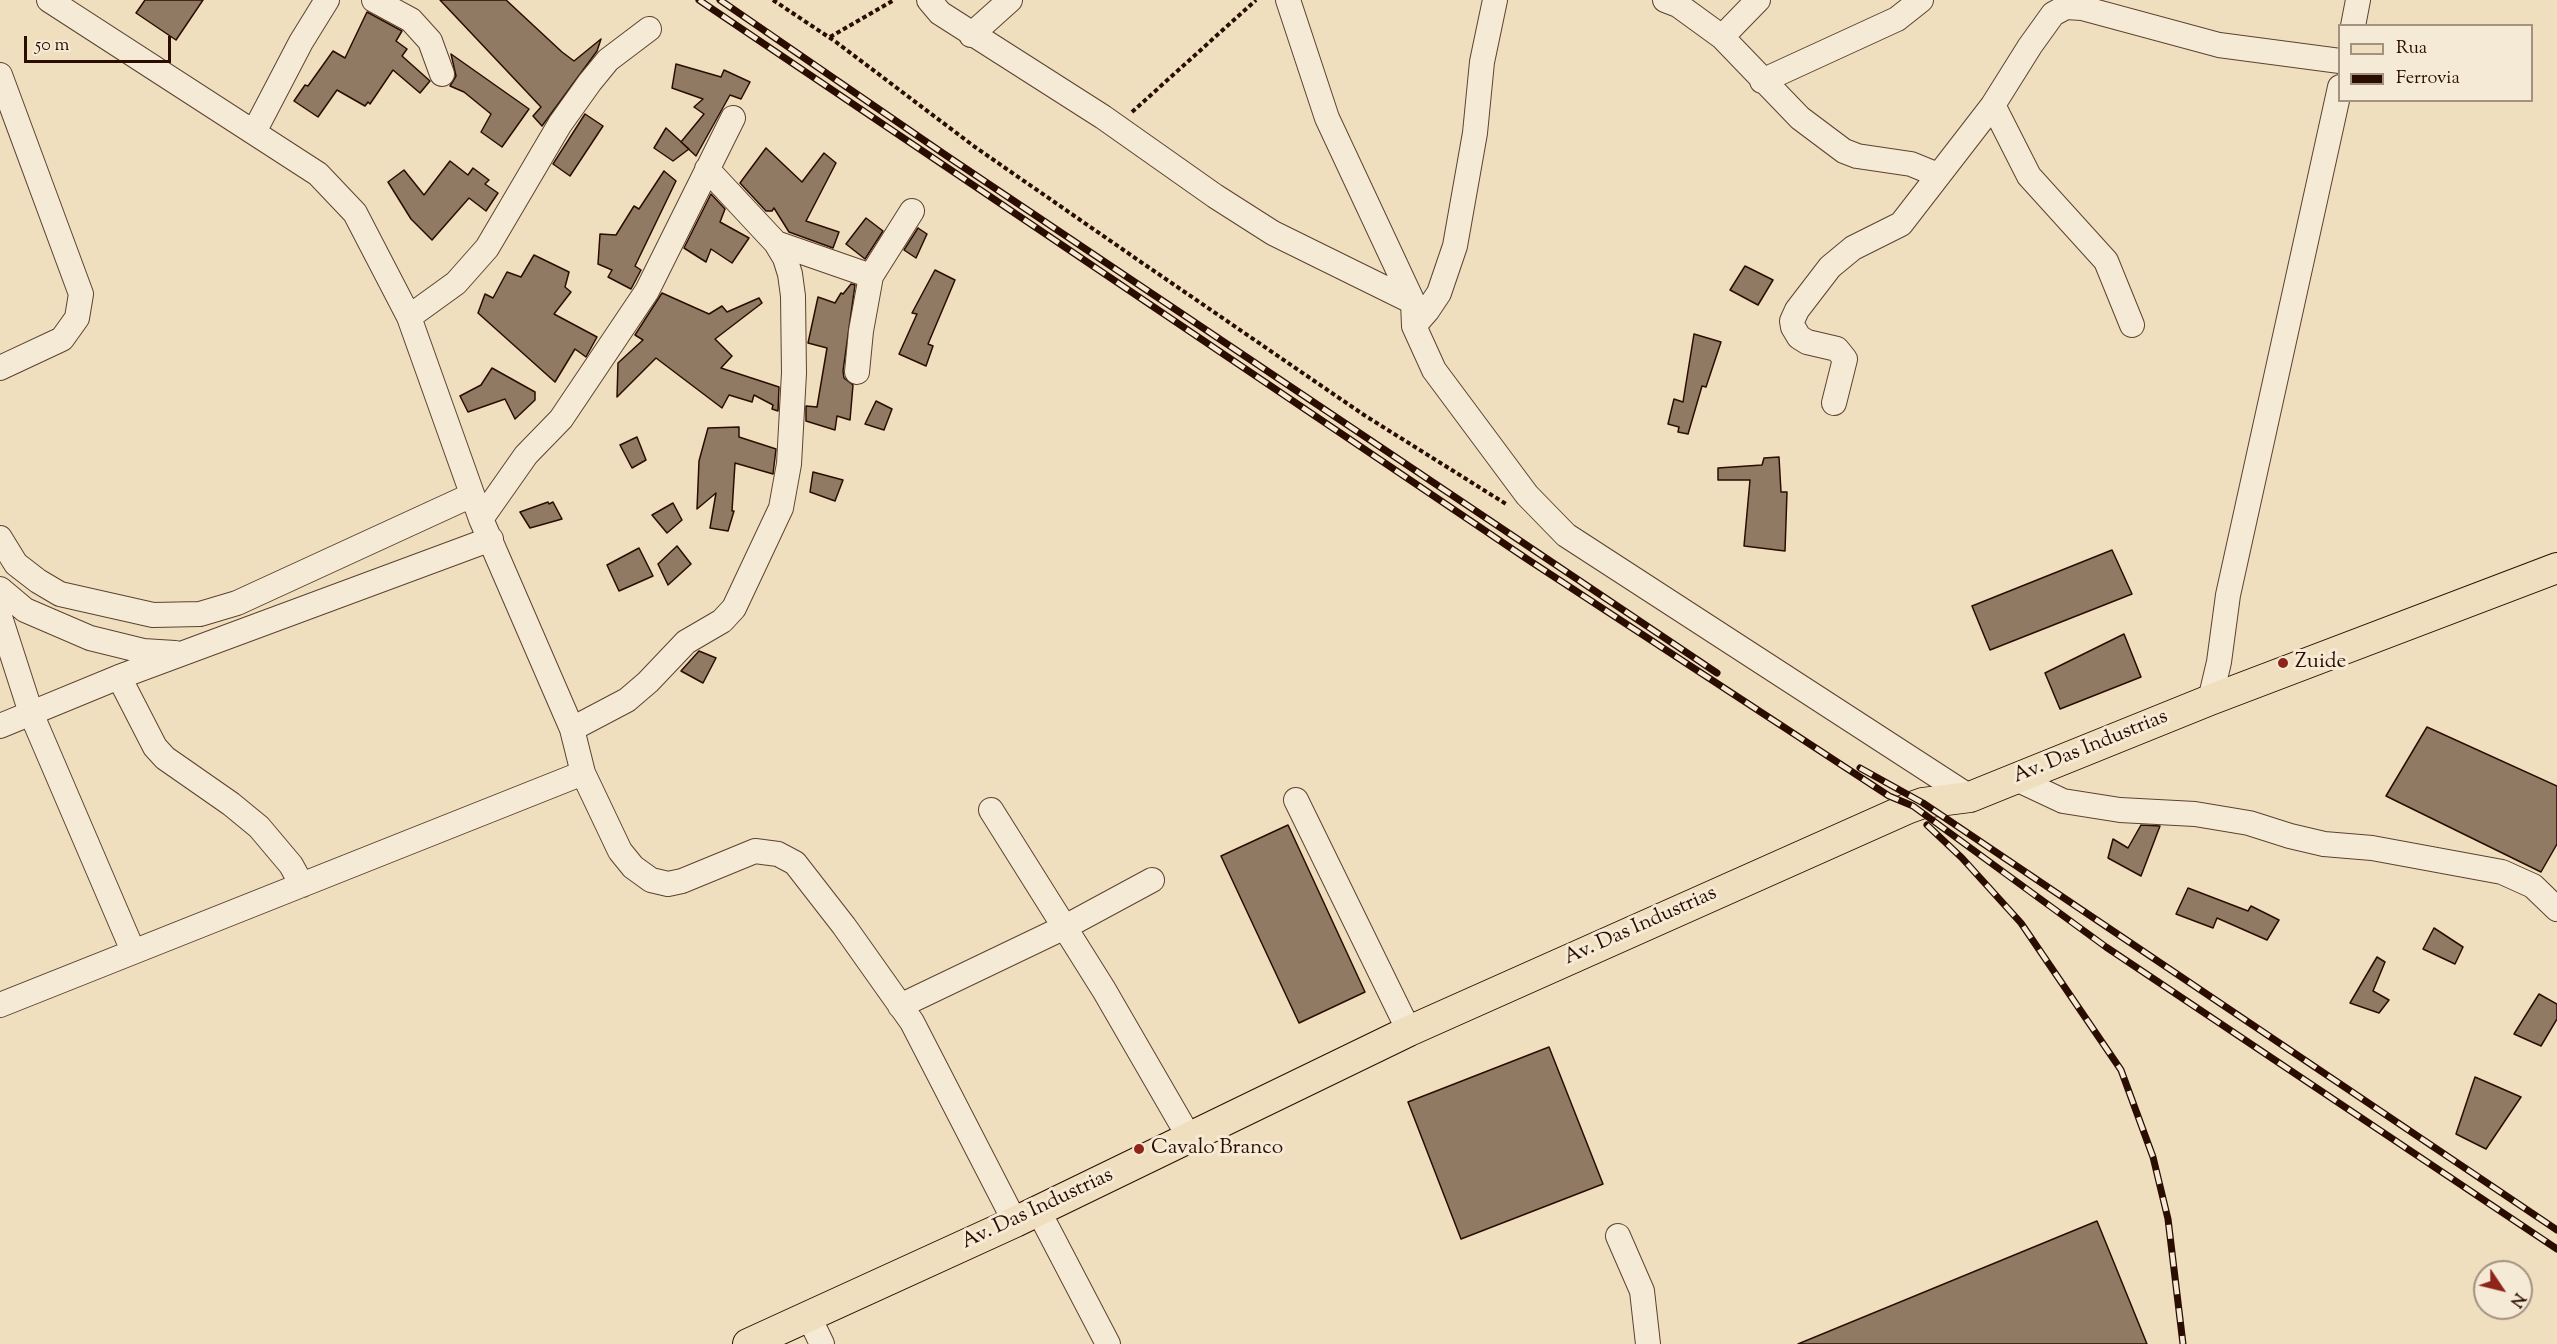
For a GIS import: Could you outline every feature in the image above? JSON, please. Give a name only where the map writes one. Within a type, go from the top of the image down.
[{"type":"main road","name":"Av. Das Industrias","points":[[748,1344],[1026,1216],[1409,1031],[1909,808],[1923,803],[1970,797],[2210,700],[2557,568]]},
{"type":"street","points":[[49,0],[318,174],[355,213],[409,317],[472,495],[572,729],[583,773],[620,851],[633,867],[651,880],[668,884],[682,881],[755,851],[778,854],[795,863],[844,926],[900,1006],[1026,1216],[1108,1344]]},
{"type":"street","points":[[254,132],[301,42],[327,0]]},
{"type":"street","points":[[375,0],[411,20],[430,41],[442,74]]},
{"type":"street","points":[[929,0],[940,13],[971,35],[1116,126],[1215,196],[1273,233],[1414,314],[1427,311],[1438,292],[1455,246],[1475,133],[1482,62],[1495,0]]},
{"type":"street","points":[[971,35],[1010,0]]},
{"type":"street","points":[[1288,0],[1327,118],[1414,314],[1434,370],[1527,495],[1566,535],[1970,797]]},
{"type":"street","points":[[1722,37],[1758,0]]},
{"type":"street","points":[[1762,81],[1897,19],[1921,0]]},
{"type":"street","points":[[2353,24],[2358,0]]},
{"type":"street","points":[[1675,2],[1722,37],[1800,118],[1844,151],[1857,156],[1911,164],[1938,176]]},
{"type":"street","points":[[1834,403],[1845,359],[1837,349],[1807,342],[1799,337],[1792,321],[1797,310],[1830,267],[1854,248],[1901,224],[1993,105],[2042,27],[2053,14],[2066,7],[2098,11],[2150,28],[2219,45],[2338,61]]},
{"type":"street","points":[[409,317],[456,283],[487,248],[560,124],[590,82],[608,60],[649,29]]},
{"type":"street","points":[[0,75],[81,294],[78,318],[62,339],[0,368]]},
{"type":"street","points":[[2210,700],[2219,662],[2228,595],[2338,96]]},
{"type":"street","points":[[1993,105],[2029,176],[2106,261],[2132,325]]},
{"type":"street","points":[[0,726],[119,677],[338,596],[486,529],[526,455],[561,419],[647,291],[733,118]]},
{"type":"street","points":[[572,729],[627,700],[648,682],[686,642],[722,621],[734,608],[781,508],[789,464],[794,373],[793,296],[788,268],[776,243],[707,169]]},
{"type":"street","points":[[857,372],[861,331],[871,276],[912,212]]},
{"type":"street","points":[[776,243],[871,276]]},
{"type":"street","points":[[0,537],[16,564],[60,594],[153,615],[200,614],[237,603],[472,495]]},
{"type":"street","points":[[323,564],[338,596]]},
{"type":"street","points":[[0,589],[25,610],[90,638],[143,651],[183,653]]},
{"type":"street","points":[[0,617],[31,713],[133,951]]},
{"type":"street","points":[[119,677],[160,753],[259,827],[291,865],[302,885]]},
{"type":"street","points":[[0,1005],[583,773]]},
{"type":"street","points":[[2014,778],[2063,801],[2120,810],[2195,814],[2248,822],[2324,844],[2372,848],[2502,872],[2533,886],[2557,909]]},
{"type":"street","points":[[1296,800],[1409,1031]]},
{"type":"street","points":[[991,810],[1104,990],[1189,1137]]},
{"type":"street","points":[[900,1006],[1065,927],[1152,880]]},
{"type":"street","points":[[1618,1236],[1642,1291],[1648,1344]]},
{"type":"street","points":[[809,1317],[822,1344]]},
{"type":"path","points":[[772,0],[830,38],[975,147],[1138,260],[1364,415],[1509,506]]},
{"type":"path","points":[[830,38],[894,0]]},
{"type":"path","points":[[1116,126],[1256,0]]},
{"type":"building","points":[[145,0],[203,0],[176,40],[136,13]]},
{"type":"building","points":[[440,0],[506,0],[574,61],[601,39],[597,51],[542,126],[533,116],[541,107]]},
{"type":"building","points":[[367,12],[402,31],[396,41],[407,49],[402,56],[430,81],[420,93],[393,70],[370,104],[368,102],[365,106],[337,90],[318,117],[294,101],[305,85],[308,86],[333,51],[345,58]]},
{"type":"building","points":[[451,54],[529,109],[502,147],[481,132],[491,114],[464,92],[450,86],[456,76]]},
{"type":"building","points":[[676,64],[721,77],[724,70],[750,82],[741,99],[730,95],[696,156],[681,142],[704,114],[694,107],[703,99],[672,88]]},
{"type":"building","points":[[585,114],[603,126],[570,176],[553,164]]},
{"type":"building","points":[[666,128],[689,149],[673,161],[654,148]]},
{"type":"building","points":[[766,148],[802,182],[824,153],[836,163],[806,221],[839,232],[833,248],[789,232],[774,208],[772,211],[766,211],[740,183]]},
{"type":"building","points":[[450,161],[468,175],[473,168],[489,180],[485,184],[498,193],[486,211],[469,198],[432,240],[411,219],[388,182],[404,170],[424,195]]},
{"type":"building","points":[[664,171],[676,181],[635,266],[641,270],[631,289],[608,277],[612,270],[598,264],[600,234],[616,235],[634,206],[639,209]]},
{"type":"building","points":[[711,194],[725,209],[720,222],[749,238],[732,263],[711,249],[706,262],[684,248]]},
{"type":"building","points":[[866,218],[883,231],[865,259],[846,244]]},
{"type":"building","points":[[918,228],[927,234],[916,258],[904,250]]},
{"type":"building","points":[[534,255],[569,272],[565,287],[571,292],[554,314],[597,337],[586,357],[575,349],[555,382],[478,313],[485,294],[493,298],[507,272],[521,277]]},
{"type":"building","points":[[1745,266],[1773,280],[1758,305],[1730,290]]},
{"type":"building","points":[[935,270],[955,280],[928,344],[933,346],[926,366],[899,354],[917,314],[912,313]]},
{"type":"building","points":[[851,284],[855,285],[843,371],[844,378],[853,385],[850,420],[837,416],[835,430],[806,421],[806,406],[817,407],[827,348],[808,343],[818,297],[835,303],[841,293],[843,294]]},
{"type":"building","points":[[662,293],[709,314],[722,306],[727,312],[759,298],[762,303],[715,339],[732,356],[721,368],[779,387],[778,411],[772,409],[773,405],[754,395],[752,402],[729,395],[722,408],[656,358],[617,397],[618,363],[643,340],[635,335]]},
{"type":"building","points":[[1694,334],[1721,342],[1706,387],[1702,386],[1688,434],[1678,432],[1679,427],[1668,424],[1674,399],[1683,402]]},
{"type":"building","points":[[492,368],[535,392],[535,400],[515,419],[505,399],[468,412],[460,396],[481,385]]},
{"type":"building","points":[[876,401],[892,409],[884,430],[865,424]]},
{"type":"building","points":[[739,427],[739,437],[776,449],[773,474],[735,463],[732,511],[734,511],[728,531],[710,528],[716,493],[697,509],[699,461],[708,428]]},
{"type":"building","points":[[637,437],[646,460],[632,468],[620,445]]},
{"type":"building","points":[[1779,457],[1781,492],[1787,492],[1785,551],[1744,546],[1750,480],[1718,480],[1718,468],[1762,465],[1764,458]]},
{"type":"building","points":[[813,472],[843,480],[835,501],[810,492]]},
{"type":"building","points":[[548,502],[549,504],[553,502],[562,519],[530,528],[520,512]]},
{"type":"building","points":[[673,503],[682,520],[667,533],[652,515]]},
{"type":"building","points":[[677,546],[691,564],[668,585],[658,564]]},
{"type":"building","points":[[639,548],[653,576],[619,591],[607,565]]},
{"type":"building","points":[[2112,550],[2132,594],[1990,650],[1972,606]]},
{"type":"building","points":[[2124,634],[2141,677],[2060,709],[2045,673]]},
{"type":"building","points":[[699,651],[716,658],[703,683],[681,671]]},
{"type":"building","points":[[2427,727],[2557,786],[2557,844],[2541,872],[2386,796]]},
{"type":"building","points":[[1288,825],[1365,992],[1299,1023],[1221,856]]},
{"type":"building","points":[[2141,825],[2160,826],[2141,876],[2108,858],[2113,839],[2128,848]]},
{"type":"building","points":[[2188,888],[2248,911],[2251,906],[2279,920],[2267,940],[2217,918],[2213,928],[2176,914]]},
{"type":"building","points":[[2434,928],[2463,947],[2455,964],[2423,949]]},
{"type":"building","points":[[2377,957],[2385,962],[2373,991],[2389,1000],[2379,1013],[2350,1003]]},
{"type":"building","points":[[2539,994],[2557,1004],[2557,1019],[2541,1046],[2514,1034]]},
{"type":"building","points":[[1549,1047],[1603,1184],[1461,1239],[1408,1102]]},
{"type":"building","points":[[2475,1077],[2521,1097],[2486,1149],[2456,1134]]},
{"type":"building","points":[[2097,1221],[2147,1344],[1798,1344]]},
{"type":"railway","points":[[699,0],[1527,559],[1889,796],[1913,806],[2106,947],[2557,1249]]},
{"type":"railway","points":[[720,0],[944,154],[1717,673]]},
{"type":"railway","points":[[1860,768],[1923,803],[2557,1230]]},
{"type":"railway","points":[[1927,825],[1962,858],[2021,923],[2121,1070],[2153,1157],[2168,1219],[2183,1344]]},
{"type":"place","name":"Zuide","points":[[2283,663]]},
{"type":"place","name":"Cavalo Branco","points":[[1139,1149]]}]
